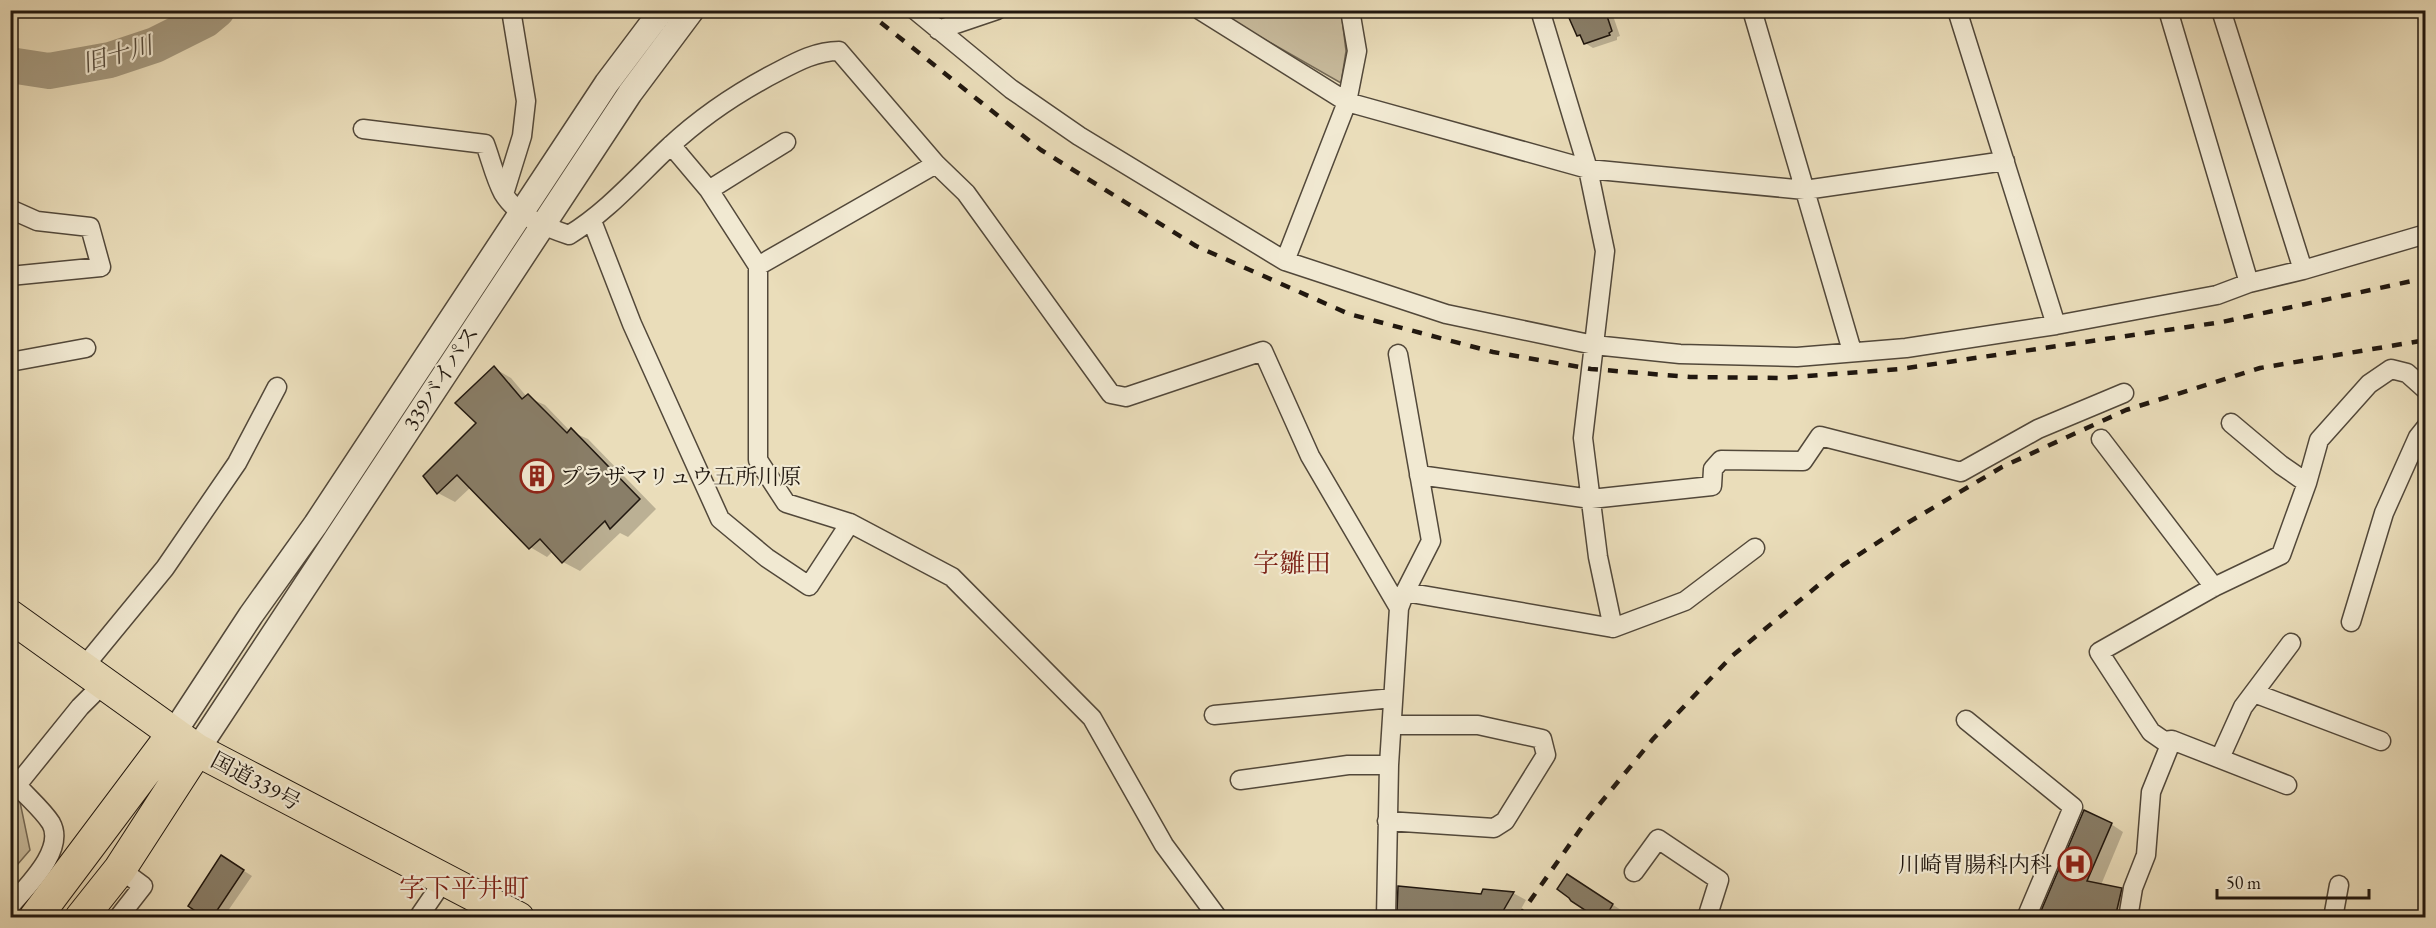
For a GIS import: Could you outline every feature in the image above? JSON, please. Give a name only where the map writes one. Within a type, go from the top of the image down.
[{"type":"highway","name":"国道339号","points":[[10,616],[185,742],[518,918]]},
{"type":"highway","points":[[81,918],[120,869],[185,742]]},
{"type":"highway","points":[[35,918],[185,742]]},
{"type":"street","points":[[504,194],[522,136],[526,101],[511,10]]},
{"type":"street","points":[[532,219],[608,83],[662,10]]},
{"type":"street","name":"339バイパス","points":[[185,742],[532,219],[692,10]]},
{"type":"street","points":[[915,10],[1011,89],[1079,136],[1285,261],[1446,314],[1594,345],[1680,354],[1797,357],[1906,348],[2056,325],[2217,295],[2249,283],[2303,270],[2426,234]]},
{"type":"street","points":[[938,30],[997,10]]},
{"type":"street","points":[[1200,10],[1347,102],[1588,169],[1805,190],[2005,161]]},
{"type":"street","points":[[1285,261],[1347,102],[1357,51],[1350,10]]},
{"type":"street","points":[[1540,10],[1588,169],[1605,251],[1583,438],[1598,557],[1613,628]]},
{"type":"street","points":[[1752,10],[1852,351]]},
{"type":"street","points":[[1957,10],[2056,325]]},
{"type":"street","points":[[2168,10],[2249,283]]},
{"type":"street","points":[[2221,10],[2303,270]]},
{"type":"street","points":[[363,129],[485,144],[504,194],[532,219],[569,235],[592,221],[671,145],[710,114],[760,80],[824,51],[839,51],[936,164],[966,193],[1111,394],[1126,397],[1263,351],[1310,456],[1402,600],[1613,628],[1684,601],[1755,548]]},
{"type":"street","points":[[709,190],[786,142]]},
{"type":"street","points":[[671,145],[709,190],[758,266],[758,460],[786,503],[850,523],[952,577],[1092,718],[1164,845],[1218,918]]},
{"type":"street","points":[[758,266],[936,164]]},
{"type":"street","points":[[10,209],[37,221],[90,227],[101,267],[10,276]]},
{"type":"street","points":[[592,221],[632,324],[720,519],[767,558],[809,586],[850,523]]},
{"type":"street","points":[[10,362],[86,348]]},
{"type":"street","points":[[1386,918],[1389,765],[1402,600],[1431,541],[1398,354]]},
{"type":"street","points":[[2287,785],[2172,740],[2164,741],[2151,732],[2099,652],[2214,587],[2281,555],[2307,483],[2319,440],[2369,384],[2391,369],[2407,373],[2426,390]]},
{"type":"street","points":[[10,906],[49,859],[55,841],[51,824],[14,782],[80,707],[93,676],[237,464],[277,387]]},
{"type":"street","points":[[1419,474],[1591,499],[1712,486],[1713,469],[1721,460],[1803,461],[1820,436],[1961,472],[2038,429],[2124,393]]},
{"type":"street","points":[[2231,423],[2281,465],[2307,483]]},
{"type":"street","points":[[2350,622],[2384,513],[2418,437],[2426,427]]},
{"type":"street","points":[[2101,439],[2214,587]]},
{"type":"street","points":[[2220,758],[2244,706],[2291,643]]},
{"type":"street","points":[[2254,693],[2381,741]]},
{"type":"street","points":[[1215,715],[1394,698]]},
{"type":"street","points":[[1966,720],[2073,807],[2025,918]]},
{"type":"street","points":[[1387,821],[1494,828],[1505,821],[1546,755],[1542,739],[1478,725],[1392,725]]},
{"type":"street","points":[[2128,918],[2133,888],[2146,855],[2151,792],[2172,740]]},
{"type":"street","points":[[1240,780],[1348,765],[1389,765]]},
{"type":"street","points":[[1634,872],[1658,838],[1719,880],[1707,918]]},
{"type":"street","points":[[118,918],[143,886],[120,869]]},
{"type":"street","points":[[418,918],[444,880]]},
{"type":"street","points":[[2333,918],[2339,885]]},
{"type":"shaded area","points":[[1215,11],[1341,11],[1346,51],[1341,83]]},
{"type":"shaded area","points":[[11,794],[20,802],[30,850],[11,872]]},
{"type":"building","points":[[1572,10],[1605,10],[1612,31],[1610,35],[1584,44],[1580,35],[1577,36],[1569,18],[1574,16]]},
{"type":"building","name":"プラザマリュウ五所川原","points":[[494,366],[522,399],[528,394],[567,433],[571,428],[640,499],[610,529],[605,521],[562,563],[540,539],[529,549],[457,475],[437,494],[423,476],[476,423],[455,403]]},
{"type":"building","name":"川崎胃腸科内科","points":[[2084,810],[2112,823],[2087,881],[2122,888],[2115,918],[2038,918]]},
{"type":"building","points":[[221,855],[244,870],[212,918],[206,918],[188,906]]},
{"type":"building","points":[[1567,874],[1613,904],[1605,918],[1597,918],[1557,889]]},
{"type":"building","points":[[1398,886],[1481,894],[1483,889],[1514,892],[1499,918],[1423,918],[1422,915],[1397,912]]},
{"type":"waterway","name":"旧十川","points":[[10,65],[49,71],[110,60],[155,45],[205,20],[217,10]]},
{"type":"railway","points":[[865,10],[1041,150],[1196,246],[1349,314],[1493,352],[1591,369],[1690,377],[1782,378],[1900,369],[2222,322],[2426,278]]},
{"type":"railway","points":[[1518,918],[1589,817],[1653,739],[1732,656],[1843,565],[1909,522],[2002,467],[2126,410],[2260,368],[2426,340]]},
{"type":"place","name":"プラザマリュウ五所川原","points":[[537,476]]},
{"type":"place","name":"川崎胃腸科内科","points":[[2075,864]]},
{"type":"district","name":"字雛田","points":[[1292,563]]},
{"type":"district","name":"字下平井町","points":[[464,888]]}]
